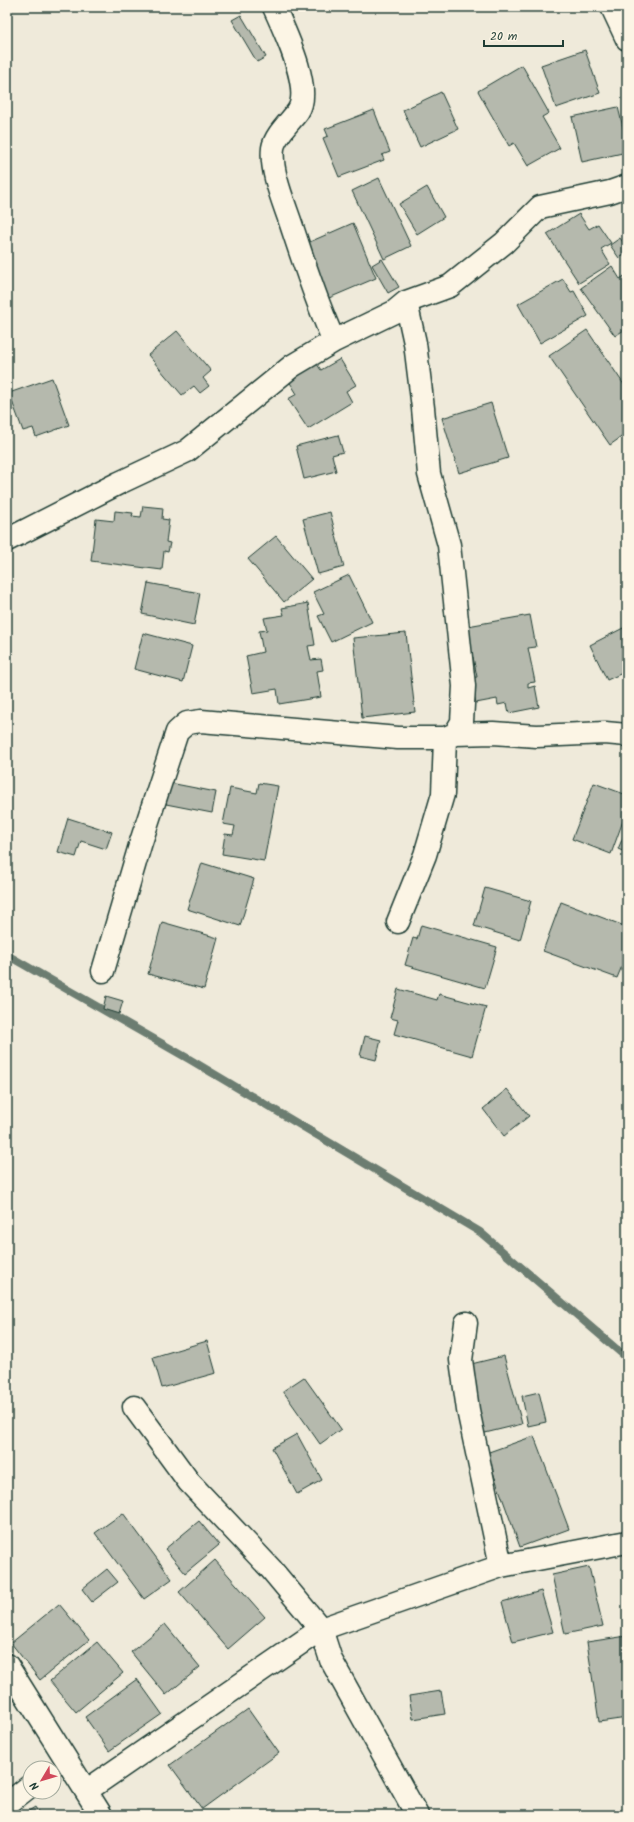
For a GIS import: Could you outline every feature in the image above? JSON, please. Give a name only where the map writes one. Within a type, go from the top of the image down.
[{"type":"street","points":[[274,7],[294,55],[302,92],[299,110],[283,129],[273,147],[276,179],[321,312],[334,341]]},
{"type":"street","points":[[612,7],[627,39]]},
{"type":"street","points":[[7,540],[119,483],[187,451],[292,366],[334,341],[394,312],[406,302],[450,286],[504,243],[540,207],[610,192],[627,186]]},
{"type":"street","points":[[398,922],[425,855],[443,794],[450,736],[462,722],[464,686],[449,545],[429,474],[415,343],[406,302]]},
{"type":"street","points":[[103,971],[141,842],[177,732],[187,723],[201,721],[398,738],[493,734],[537,736],[605,733],[627,735]]},
{"type":"street","points":[[466,1323],[461,1360],[468,1410],[501,1566]]},
{"type":"street","points":[[134,1407],[189,1482],[271,1569],[321,1629],[331,1660],[417,1815]]},
{"type":"street","points":[[86,1791],[321,1629],[501,1566],[627,1542]]},
{"type":"street","points":[[7,1665],[58,1760]]},
{"type":"street","points":[[62,1766],[86,1791],[101,1815]]},
{"type":"street","points":[[7,1804],[22,1792]]},
{"type":"building","points":[[241,15],[266,57],[257,62],[232,20]]},
{"type":"building","points":[[585,50],[600,93],[556,108],[541,65]]},
{"type":"building","points":[[522,65],[549,113],[542,117],[560,148],[528,166],[514,143],[509,146],[478,91]]},
{"type":"building","points":[[441,92],[458,129],[420,147],[403,110]]},
{"type":"building","points":[[618,107],[627,144],[627,152],[582,162],[572,117]]},
{"type":"building","points":[[374,110],[390,152],[382,155],[384,160],[339,177],[323,138],[328,136],[325,129]]},
{"type":"building","points":[[379,178],[411,246],[384,259],[352,191]]},
{"type":"building","points":[[427,187],[444,217],[417,234],[399,204]]},
{"type":"building","points":[[579,214],[589,229],[598,224],[611,243],[601,249],[610,264],[579,283],[547,234]]},
{"type":"building","points":[[353,223],[376,278],[329,298],[305,244]]},
{"type":"building","points":[[620,238],[627,248],[627,252],[619,258],[610,245]]},
{"type":"building","points":[[382,259],[399,287],[388,293],[372,265]]},
{"type":"building","points":[[612,266],[620,279],[626,275],[627,277],[627,328],[615,336],[581,288]]},
{"type":"building","points":[[563,279],[571,292],[574,291],[588,316],[540,343],[518,304]]},
{"type":"building","points":[[587,330],[627,389],[627,433],[610,445],[549,356]]},
{"type":"building","points":[[177,331],[211,371],[203,378],[209,386],[200,393],[194,386],[182,395],[148,355]]},
{"type":"building","points":[[340,359],[356,385],[346,391],[352,402],[308,429],[288,399],[297,394],[289,381],[317,364],[321,370]]},
{"type":"building","points":[[52,378],[69,425],[36,437],[33,428],[23,431],[9,393]]},
{"type":"building","points":[[491,403],[508,458],[459,473],[442,418]]},
{"type":"building","points":[[338,435],[343,452],[332,455],[336,471],[304,479],[296,446]]},
{"type":"building","points":[[143,506],[163,508],[162,519],[169,520],[166,542],[170,543],[168,552],[164,551],[162,570],[91,561],[96,519],[114,521],[115,511],[133,513],[132,516],[141,517]]},
{"type":"building","points":[[330,512],[344,567],[318,574],[303,519]]},
{"type":"building","points":[[276,536],[312,579],[284,602],[248,559]]},
{"type":"building","points":[[349,575],[372,622],[331,642],[318,616],[324,614],[313,592]]},
{"type":"building","points":[[148,583],[200,593],[194,625],[142,614]]},
{"type":"building","points":[[308,603],[315,645],[308,646],[311,660],[321,659],[323,670],[317,671],[321,697],[279,704],[277,689],[253,693],[246,656],[263,652],[259,631],[267,630],[264,618],[284,615],[282,608]]},
{"type":"building","points":[[530,615],[536,647],[528,648],[535,682],[528,683],[528,688],[535,686],[539,707],[509,713],[507,703],[498,705],[497,699],[476,703],[475,698],[473,698],[469,678],[477,677],[473,657],[468,658],[462,627]]},
{"type":"building","points":[[627,626],[627,671],[607,680],[590,645]]},
{"type":"building","points":[[143,633],[192,646],[183,682],[134,669]]},
{"type":"building","points":[[406,633],[415,712],[362,718],[353,638]]},
{"type":"building","points":[[170,783],[216,792],[212,813],[166,804]]},
{"type":"building","points":[[259,783],[278,786],[264,861],[222,854],[225,834],[233,835],[235,826],[223,824],[230,788],[257,793]]},
{"type":"building","points":[[594,783],[627,795],[627,810],[611,854],[572,839]]},
{"type":"building","points":[[68,818],[112,832],[106,849],[81,841],[76,857],[58,852]]},
{"type":"building","points":[[627,828],[627,853],[618,849]]},
{"type":"building","points":[[202,863],[254,879],[240,926],[187,909]]},
{"type":"building","points":[[485,888],[531,901],[520,940],[474,926]]},
{"type":"building","points":[[561,902],[627,927],[627,968],[622,966],[617,978],[543,951]]},
{"type":"building","points":[[162,922],[218,938],[204,989],[148,974]]},
{"type":"building","points":[[421,925],[497,947],[485,988],[405,965],[413,938],[417,939]]},
{"type":"building","points":[[398,989],[437,1000],[439,994],[486,1007],[472,1056],[394,1034],[398,1020],[390,1018]]},
{"type":"building","points":[[106,996],[123,1001],[119,1014],[103,1009]]},
{"type":"building","points":[[365,1036],[381,1040],[376,1060],[360,1056]]},
{"type":"building","points":[[507,1089],[529,1116],[504,1136],[483,1109]]},
{"type":"building","points":[[207,1341],[216,1373],[162,1388],[153,1357]]},
{"type":"building","points":[[504,1356],[522,1424],[481,1434],[463,1366]]},
{"type":"building","points":[[304,1377],[341,1429],[320,1444],[283,1391]]},
{"type":"building","points":[[539,1392],[546,1422],[528,1426],[522,1396]]},
{"type":"building","points":[[297,1434],[322,1480],[297,1494],[272,1448]]},
{"type":"building","points":[[534,1436],[569,1529],[520,1547],[486,1453]]},
{"type":"building","points":[[123,1513],[172,1579],[144,1599],[95,1533]]},
{"type":"building","points":[[199,1521],[219,1545],[185,1573],[165,1549]]},
{"type":"building","points":[[215,1560],[265,1617],[228,1649],[179,1592]]},
{"type":"building","points":[[589,1567],[603,1626],[565,1634],[552,1575]]},
{"type":"building","points":[[107,1569],[118,1582],[92,1602],[82,1589]]},
{"type":"building","points":[[541,1591],[553,1632],[513,1642],[502,1602]]},
{"type":"building","points":[[59,1604],[89,1640],[40,1680],[11,1643]]},
{"type":"building","points":[[165,1624],[200,1667],[166,1695],[131,1652]]},
{"type":"building","points":[[627,1636],[627,1718],[599,1722],[587,1642]]},
{"type":"building","points":[[97,1642],[123,1673],[76,1712],[50,1681]]},
{"type":"building","points":[[137,1679],[162,1714],[109,1751],[85,1717]]},
{"type":"building","points":[[441,1691],[445,1714],[413,1719],[409,1696]]},
{"type":"building","points":[[248,1709],[279,1753],[202,1809],[170,1765]]},
{"type":"building","points":[[35,1807],[40,1815],[22,1815]]},
{"type":"waterway","points":[[7,955],[189,1059],[480,1232],[627,1358]]}]
